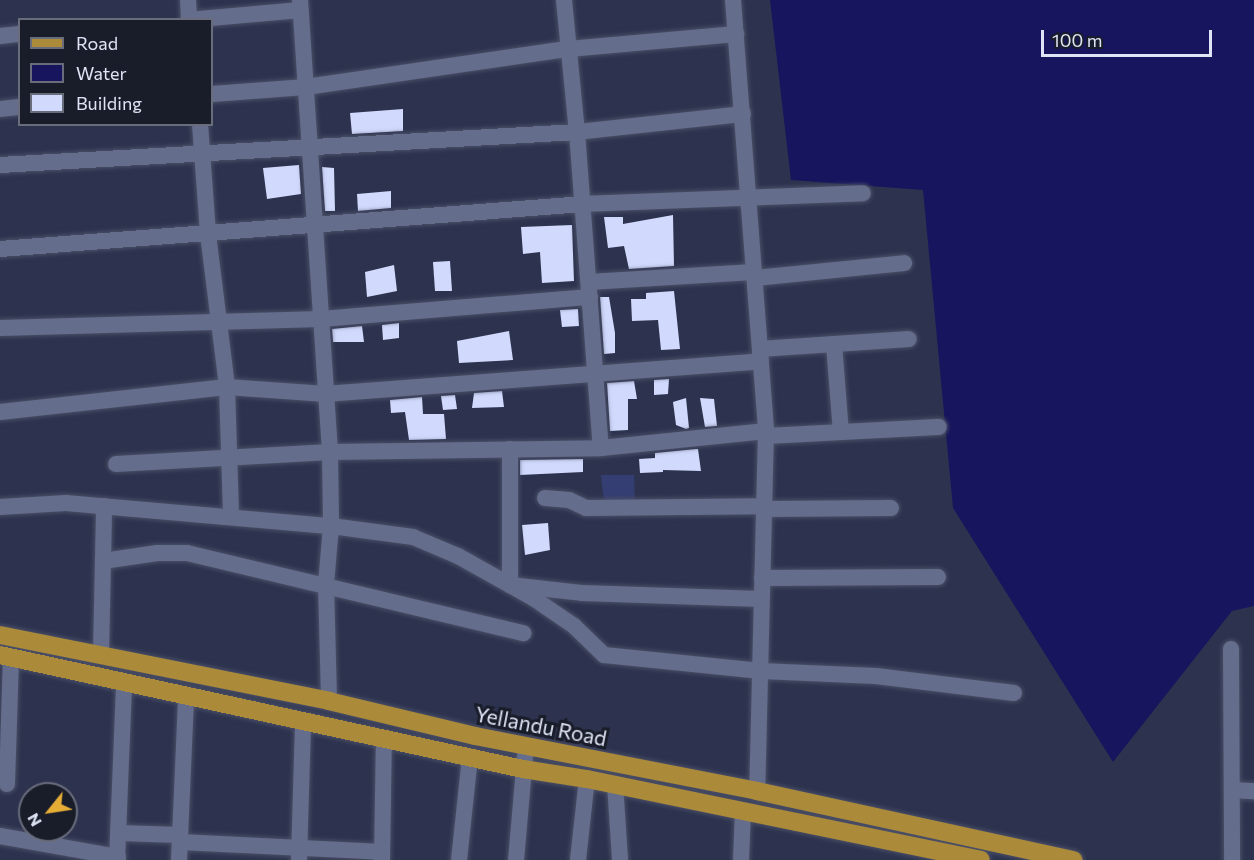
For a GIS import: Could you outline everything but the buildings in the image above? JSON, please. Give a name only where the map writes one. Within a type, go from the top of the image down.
[{"type":"main road","name":"Yellandu Road","points":[[0,635],[329,701],[526,746],[757,791],[1074,860]]},
{"type":"main road","name":"Yellandu Road","points":[[5,656],[523,769],[615,784],[956,857],[981,860]]},
{"type":"street","points":[[188,0],[189,18]]},
{"type":"street","points":[[564,0],[578,132],[601,448]]},
{"type":"street","points":[[733,0],[766,434],[757,791]]},
{"type":"street","points":[[197,18],[300,5],[330,452],[331,526],[326,584],[329,701]]},
{"type":"street","points":[[0,36],[18,34]]},
{"type":"street","points":[[213,94],[306,87],[568,49],[736,34]]},
{"type":"street","points":[[0,109],[18,107]]},
{"type":"street","points":[[0,165],[578,132],[743,114]]},
{"type":"street","points":[[200,126],[208,234],[227,387],[231,517]]},
{"type":"street","points":[[0,249],[315,227],[583,204],[749,200],[863,193]]},
{"type":"street","points":[[0,328],[321,319],[589,290],[904,263]]},
{"type":"street","points":[[0,412],[227,387],[326,394],[596,374],[834,344],[909,339]]},
{"type":"street","points":[[834,344],[841,432]]},
{"type":"street","points":[[116,464],[330,452],[601,448],[766,434],[939,427]]},
{"type":"street","points":[[510,449],[510,585]]},
{"type":"street","points":[[545,498],[569,500],[586,507],[891,508]]},
{"type":"street","points":[[0,507],[66,503],[331,526],[413,537],[458,556],[510,585],[574,626],[604,655],[761,671],[876,676],[1014,693]]},
{"type":"street","points":[[101,655],[104,506]]},
{"type":"street","points":[[103,561],[158,553],[187,554],[326,584],[524,633]]},
{"type":"street","points":[[762,578],[938,577]]},
{"type":"street","points":[[510,585],[582,592],[761,600]]},
{"type":"street","points":[[1231,649],[1232,860]]},
{"type":"street","points":[[5,656],[4,738],[7,784]]},
{"type":"street","points":[[0,837],[118,859],[124,683]]},
{"type":"street","points":[[179,860],[186,697]]},
{"type":"street","points":[[300,855],[303,722]]},
{"type":"street","points":[[119,833],[300,855],[382,856],[384,738]]},
{"type":"street","points":[[516,860],[526,746]]},
{"type":"street","points":[[459,860],[470,757]]},
{"type":"street","points":[[578,860],[587,779]]},
{"type":"street","points":[[615,784],[621,860]]},
{"type":"street","points":[[1232,790],[1254,790]]},
{"type":"street","points":[[741,860],[743,811]]},
{"type":"street","points":[[951,834],[956,857]]},
{"type":"shaded area","points":[[601,475],[634,475],[635,502],[604,502]]},
{"type":"water","points":[[770,0],[1254,0],[1254,606],[1232,611],[1113,762],[953,508],[923,190],[791,180]]}]
